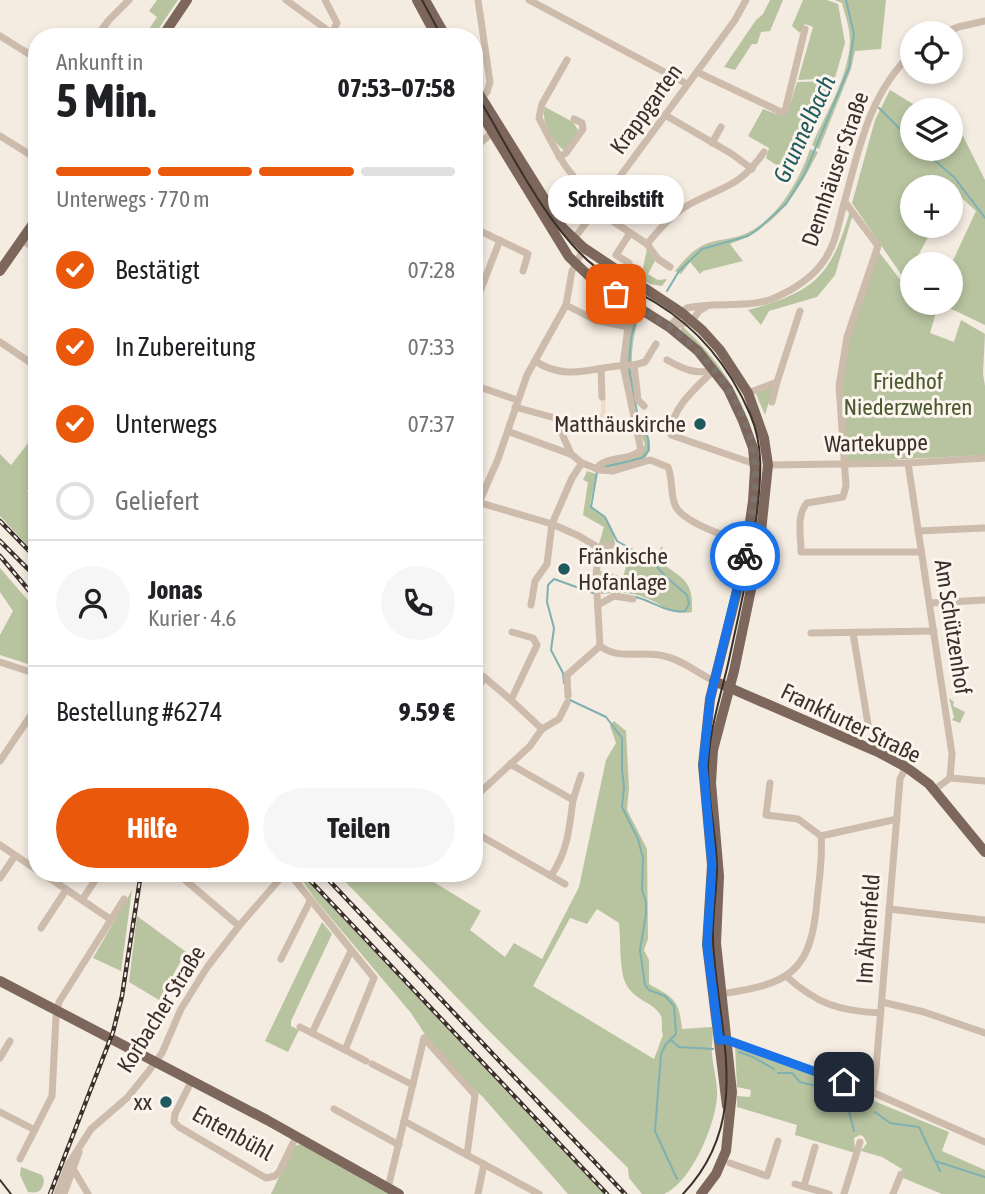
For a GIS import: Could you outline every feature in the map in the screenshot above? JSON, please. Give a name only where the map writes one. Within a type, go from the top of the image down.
[{"type":"main road","points":[[168,28],[187,0]]},
{"type":"main road","points":[[417,0],[432,28]]},
{"type":"main road","points":[[425,0],[441,28]]},
{"type":"main road","points":[[483,108],[559,243],[575,262],[602,285],[670,327],[689,343],[714,370],[738,408],[752,449],[755,464],[747,543],[740,582],[714,681],[703,765],[712,865],[707,945],[732,1092],[726,1151],[716,1174],[701,1194]]},
{"type":"main road","points":[[496,129],[551,211],[574,239],[682,313],[720,350],[748,393],[761,426],[768,465],[759,551],[734,671],[715,737],[711,768],[719,851],[716,943],[723,1040]]},
{"type":"main road","points":[[0,271],[28,231]]},
{"type":"main road","points":[[755,464],[768,465]]},
{"type":"main road","name":"Frankfurter Straße","points":[[734,671],[736,680],[751,696]]},
{"type":"main road","name":"Frankfurter Straße","points":[[714,681],[880,753],[906,767],[934,790],[985,852]]},
{"type":"main road","points":[[0,981],[399,1194]]},
{"type":"street","points":[[102,28],[129,0]]},
{"type":"street","points":[[286,0],[324,28]]},
{"type":"street","points":[[478,0],[482,28]]},
{"type":"street","points":[[530,0],[687,84]]},
{"type":"street","name":"Krappgarten","points":[[574,239],[736,20],[746,0]]},
{"type":"street","points":[[325,1],[337,23],[336,28]]},
{"type":"street","points":[[963,26],[985,21]]},
{"type":"street","points":[[697,72],[781,112],[785,111],[805,29]]},
{"type":"street","points":[[483,35],[490,84],[483,96]]},
{"type":"street","points":[[0,36],[28,53]]},
{"type":"street","points":[[567,60],[542,104],[538,118],[559,157],[578,183],[602,202]]},
{"type":"street","name":"Dennhäuser Straße","points":[[682,313],[695,306],[763,302],[775,298],[807,279],[820,266],[831,249],[868,120],[880,92],[900,64]]},
{"type":"street","points":[[665,115],[752,169]]},
{"type":"street","points":[[559,157],[573,145],[583,129],[582,123],[574,119]]},
{"type":"street","points":[[712,143],[721,127]]},
{"type":"street","points":[[483,140],[496,129]]},
{"type":"street","points":[[0,136],[28,153]]},
{"type":"street","points":[[647,244],[670,218],[689,205],[728,188],[752,169],[764,152]]},
{"type":"street","points":[[845,202],[878,246],[847,337],[839,386],[846,486],[843,496],[835,500],[807,503],[803,507],[800,522],[801,552],[921,552]]},
{"type":"street","points":[[596,210],[647,244],[658,259],[670,267]]},
{"type":"street","points":[[483,232],[528,254],[523,271]]},
{"type":"street","points":[[629,263],[616,256],[630,233]]},
{"type":"street","points":[[22,240],[28,244]]},
{"type":"street","points":[[483,284],[500,240]]},
{"type":"street","points":[[483,489],[498,459],[516,404],[535,361],[566,305],[575,262],[584,248]]},
{"type":"street","points":[[566,305],[595,320],[628,327]]},
{"type":"street","points":[[670,327],[692,321],[699,311],[707,306]]},
{"type":"street","points":[[772,402],[800,311]]},
{"type":"street","points":[[670,327],[682,313]]},
{"type":"street","points":[[598,469],[600,463],[636,455],[641,450],[629,365],[628,327],[632,314]]},
{"type":"street","points":[[0,342],[28,361]]},
{"type":"street","points":[[535,361],[564,374],[601,369],[645,362],[656,344]]},
{"type":"street","points":[[667,360],[684,369],[714,370]]},
{"type":"street","points":[[629,365],[637,398],[645,406]]},
{"type":"street","points":[[601,369],[602,397]]},
{"type":"street","points":[[714,370],[682,403],[676,413],[671,435],[755,464]]},
{"type":"street","points":[[748,393],[777,382]]},
{"type":"street","points":[[483,389],[555,418],[571,454]]},
{"type":"street","points":[[510,432],[571,454],[582,463],[598,469],[613,471],[650,460],[668,467],[675,507],[685,517],[747,543]]},
{"type":"street","name":"Wartekuppe","points":[[768,465],[908,463],[985,458]]},
{"type":"street","points":[[531,605],[535,581],[547,564],[552,524],[572,478],[582,463]]},
{"type":"street","name":"Am Schützenhof","points":[[908,463],[950,733],[950,778]]},
{"type":"street","points":[[483,503],[552,524],[599,548],[612,545]]},
{"type":"street","points":[[918,531],[985,528]]},
{"type":"street","points":[[599,548],[596,570],[597,634],[600,646],[614,655],[653,653],[666,656],[714,681]]},
{"type":"street","points":[[597,602],[614,596],[633,599]]},
{"type":"street","points":[[930,603],[985,600]]},
{"type":"street","points":[[811,633],[934,631]]},
{"type":"street","points":[[511,700],[537,645],[533,638],[512,632]]},
{"type":"street","points":[[853,633],[868,724]]},
{"type":"street","points":[[483,790],[530,746],[542,729],[559,719],[567,699],[567,675],[600,646]]},
{"type":"street","points":[[0,662],[28,671]]},
{"type":"street","points":[[484,677],[542,729]]},
{"type":"street","points":[[0,761],[28,720]]},
{"type":"street","points":[[510,764],[573,800]]},
{"type":"street","name":"Im Ährenfeld","points":[[872,1094],[900,779],[906,767]]},
{"type":"street","points":[[551,876],[567,845],[573,800],[581,775]]},
{"type":"street","points":[[934,790],[950,778],[985,781]]},
{"type":"street","points":[[770,783],[766,815],[798,820],[821,836],[897,819]]},
{"type":"street","points":[[721,994],[771,985],[786,976],[810,948],[816,922],[821,836]]},
{"type":"street","points":[[483,837],[565,884]]},
{"type":"street","points":[[0,845],[28,864]]},
{"type":"street","points":[[0,878],[15,856]]},
{"type":"street","points":[[54,882],[110,919]]},
{"type":"street","points":[[82,900],[94,882]]},
{"type":"street","points":[[188,882],[239,926]]},
{"type":"street","name":"Korbacher Straße","points":[[58,1194],[84,1139],[100,1119],[127,1098],[156,1062],[191,992],[239,926],[279,882]]},
{"type":"street","points":[[294,882],[374,978],[345,1050]]},
{"type":"street","points":[[41,928],[66,890]]},
{"type":"street","points":[[20,1159],[52,1097],[59,1002],[124,899]]},
{"type":"street","points":[[281,959],[310,901]]},
{"type":"street","points":[[889,909],[985,920]]},
{"type":"street","points":[[312,1033],[351,951]]},
{"type":"street","points":[[786,976],[803,991],[830,1006],[856,1012],[880,1013]]},
{"type":"street","points":[[882,1002],[924,1012],[985,1033]]},
{"type":"street","points":[[300,1027],[413,1085]]},
{"type":"street","points":[[388,1188],[424,1038],[475,1095],[467,1155]]},
{"type":"street","points":[[723,1040],[863,1088],[985,1142]]},
{"type":"street","points":[[0,1058],[10,1041]]},
{"type":"street","name":"Entenbühl","points":[[191,1082],[175,1114],[174,1122],[266,1178],[275,1176],[296,1137]]},
{"type":"street","points":[[334,1109],[399,1145]]},
{"type":"street","points":[[0,1112],[35,1130]]},
{"type":"street","points":[[404,1121],[539,1194]]},
{"type":"street","points":[[730,1163],[767,1176],[778,1141]]},
{"type":"street","points":[[844,1194],[860,1142]]},
{"type":"street","points":[[804,1186],[815,1147]]},
{"type":"street","points":[[478,1194],[484,1164]]},
{"type":"street","points":[[70,1166],[88,1194]]},
{"type":"street","name":"Korbacher Straße","points":[[64,1194],[70,1166]]},
{"type":"street","points":[[893,1194],[901,1174]]},
{"type":"street","points":[[795,1184],[829,1194]]},
{"type":"green space","points":[[157,0],[178,0],[159,28],[150,28],[157,17],[149,11]]},
{"type":"green space","points":[[770,0],[783,0],[770,31],[761,32],[757,44],[752,44],[735,70],[724,67],[763,14]]},
{"type":"green space","points":[[803,0],[827,0],[838,4],[845,43],[835,78],[798,80],[813,27],[805,24],[800,33],[792,26]]},
{"type":"green space","points":[[835,0],[886,0],[881,49],[855,51],[851,69],[819,149],[812,145],[836,94],[849,54],[850,36],[847,22],[842,3]]},
{"type":"green space","points":[[834,81],[791,175],[766,158],[769,148],[748,136],[763,109],[779,115],[788,111],[797,82]]},
{"type":"green space","points":[[890,90],[903,98],[900,98],[900,161],[963,161],[963,136],[985,180],[985,325],[963,314],[963,252],[957,252],[976,211],[963,199],[963,175],[900,175],[900,238],[928,238],[920,252],[900,252],[900,273],[852,203],[875,120]]},
{"type":"green space","points":[[545,107],[573,122],[578,130],[565,151],[549,131],[544,119]]},
{"type":"green space","points":[[810,149],[818,152],[802,182],[784,207],[761,228],[730,244],[743,261],[700,274],[690,262],[681,274],[675,271],[703,245],[745,234],[767,220],[793,186]]},
{"type":"green space","points":[[850,211],[853,214],[835,275],[817,297],[769,311],[761,325],[748,310],[789,296],[817,278],[835,252]]},
{"type":"green space","points":[[647,249],[656,259],[648,274],[658,280],[667,279],[662,286],[650,284],[633,273],[642,273]]},
{"type":"green space","name":"Friedhof Niederzwehren","points":[[879,252],[900,279],[900,315],[935,315],[930,333],[954,342],[961,320],[985,334],[985,455],[846,462],[842,385],[849,339]]},
{"type":"green space","points":[[634,312],[640,315],[633,343],[635,401],[639,418],[649,437],[649,452],[646,458],[620,467],[600,468],[601,464],[642,454],[645,444],[636,425],[623,365]]},
{"type":"green space","points":[[682,326],[706,350],[726,376],[742,405],[754,437],[747,421],[680,331]]},
{"type":"green space","points":[[771,386],[773,388],[765,415],[755,392]]},
{"type":"green space","points":[[28,443],[28,546],[0,516],[0,454],[11,465]]},
{"type":"green space","points":[[587,471],[596,474],[590,504],[608,521],[615,543],[599,544],[604,527],[583,515],[588,482],[583,480]]},
{"type":"green space","points":[[662,546],[667,567],[688,585],[692,612],[674,611],[635,594],[601,594],[600,571],[623,577],[628,560],[648,567]]},
{"type":"green space","points":[[0,568],[28,601],[28,664],[0,655],[0,635],[13,611],[0,592]]},
{"type":"green space","points":[[949,698],[954,702],[953,706],[965,712],[960,723],[952,720],[954,717]]},
{"type":"green space","points":[[614,721],[626,731],[629,788],[627,810],[647,849],[648,939],[644,950],[649,960],[649,984],[677,1005],[682,1029],[712,1027],[713,1030],[712,1054],[717,1092],[712,1123],[692,1166],[674,1188],[664,1194],[642,1194],[629,1178],[628,1168],[490,1032],[346,882],[434,882],[481,911],[470,930],[505,957],[514,943],[542,959],[579,887],[606,760],[616,743],[610,726]],"holes":[[[597,909],[619,923],[621,963],[630,990],[661,1016],[663,1035],[654,1059],[533,986],[570,918],[587,924]]]},
{"type":"green space","points":[[303,882],[309,882],[604,1194],[568,1194],[426,1036],[411,1013]]},
{"type":"green space","points":[[132,890],[121,971],[93,958]]},
{"type":"green space","points":[[137,916],[186,952],[159,1000],[129,982]]},
{"type":"green space","points":[[322,922],[332,934],[291,1021],[291,1026],[299,1030],[288,1052],[265,1041]]},
{"type":"green space","points":[[735,1046],[865,1092],[874,1101],[949,1132],[942,1151],[985,1170],[985,1194],[942,1194],[903,1178],[902,1169],[882,1157],[861,1151],[867,1143],[863,1136],[854,1138],[855,1153],[795,1135],[797,1125],[737,1107],[737,1096],[750,1097],[751,1090],[737,1087]]},
{"type":"green space","points":[[301,1144],[391,1194],[271,1194],[294,1146]]},
{"type":"green space","points":[[21,1167],[42,1175],[44,1180],[40,1190],[28,1192],[20,1175]]},
{"type":"shaded area","points":[[601,397],[605,397],[606,414],[601,426],[595,419],[589,419],[590,413],[601,413]]},
{"type":"shaded area","points":[[675,413],[671,435],[658,433],[655,428],[659,418]]},
{"type":"waterway","name":"Grunnelbach","points":[[667,291],[679,271],[702,249],[748,236],[786,204],[805,173],[849,68],[854,34],[846,0]]},
{"type":"waterway","points":[[879,108],[900,129]]},
{"type":"waterway","points":[[935,161],[954,177],[985,218]]},
{"type":"waterway","name":"Grunnelbach","points":[[629,363],[631,338],[637,315]]},
{"type":"waterway","name":"Grunnelbach","points":[[604,467],[642,458],[649,450],[648,438],[638,418],[629,368]]},
{"type":"waterway","name":"Grunnelbach","points":[[597,472],[591,507],[605,517],[617,541],[651,560],[687,595],[689,604],[685,611],[673,611],[636,597]]},
{"type":"waterway","name":"Grunnelbach","points":[[564,683],[563,673],[551,650],[554,628],[547,602],[548,585],[554,579],[596,594]]},
{"type":"waterway","name":"Grunnelbach","points":[[570,700],[606,717],[622,738],[622,807],[638,839],[643,858],[642,890],[646,914],[640,950],[645,985],[649,990],[665,996],[674,1006],[676,1034],[661,1054],[655,1131],[677,1179]]},
{"type":"waterway","points":[[671,1040],[679,1047],[713,1049]]},
{"type":"waterway","points":[[739,1052],[774,1069]]},
{"type":"waterway","points":[[778,1073],[792,1073],[800,1082],[840,1092],[865,1108]]},
{"type":"waterway","points":[[845,1095],[854,1131]]},
{"type":"waterway","points":[[875,1112],[890,1123],[919,1127],[935,1161],[985,1177]]},
{"type":"waterway","points":[[936,1162],[940,1171]]},
{"type":"tram line","points":[[422,0],[437,28]]},
{"type":"tram line","points":[[483,106],[538,199],[567,239],[599,270],[672,313],[699,337],[733,381],[750,414],[758,438],[760,474],[754,531],[713,728],[708,767],[717,866],[713,940],[724,1040],[725,1104],[719,1135],[705,1165],[683,1194]]},
{"type":"tram line","points":[[0,1180],[11,1194]]},
{"type":"railway","points":[[0,521],[28,550]]},
{"type":"railway","points":[[0,541],[28,569]]},
{"type":"railway","points":[[0,556],[28,589]]},
{"type":"railway","points":[[50,1194],[113,1032],[122,996],[140,882]]},
{"type":"railway","points":[[312,882],[607,1194]]},
{"type":"railway","points":[[330,882],[625,1194]]},
{"type":"way so far","points":[[616,294],[670,327],[698,351],[714,370],[738,408],[755,464],[745,556]]},
{"type":"place","name":"Schreibstift","points":[[616,294]]},
{"type":"place","name":"Matthäuskirche","points":[[700,424]]},
{"type":"place","name":"Fränkische Hofanlage","points":[[564,569]]},
{"type":"place","name":"xx","points":[[166,1102]]},
{"type":"route","points":[[745,556],[710,699],[703,765],[712,865],[707,945],[719,1040],[727,1040],[844,1082]]}]
